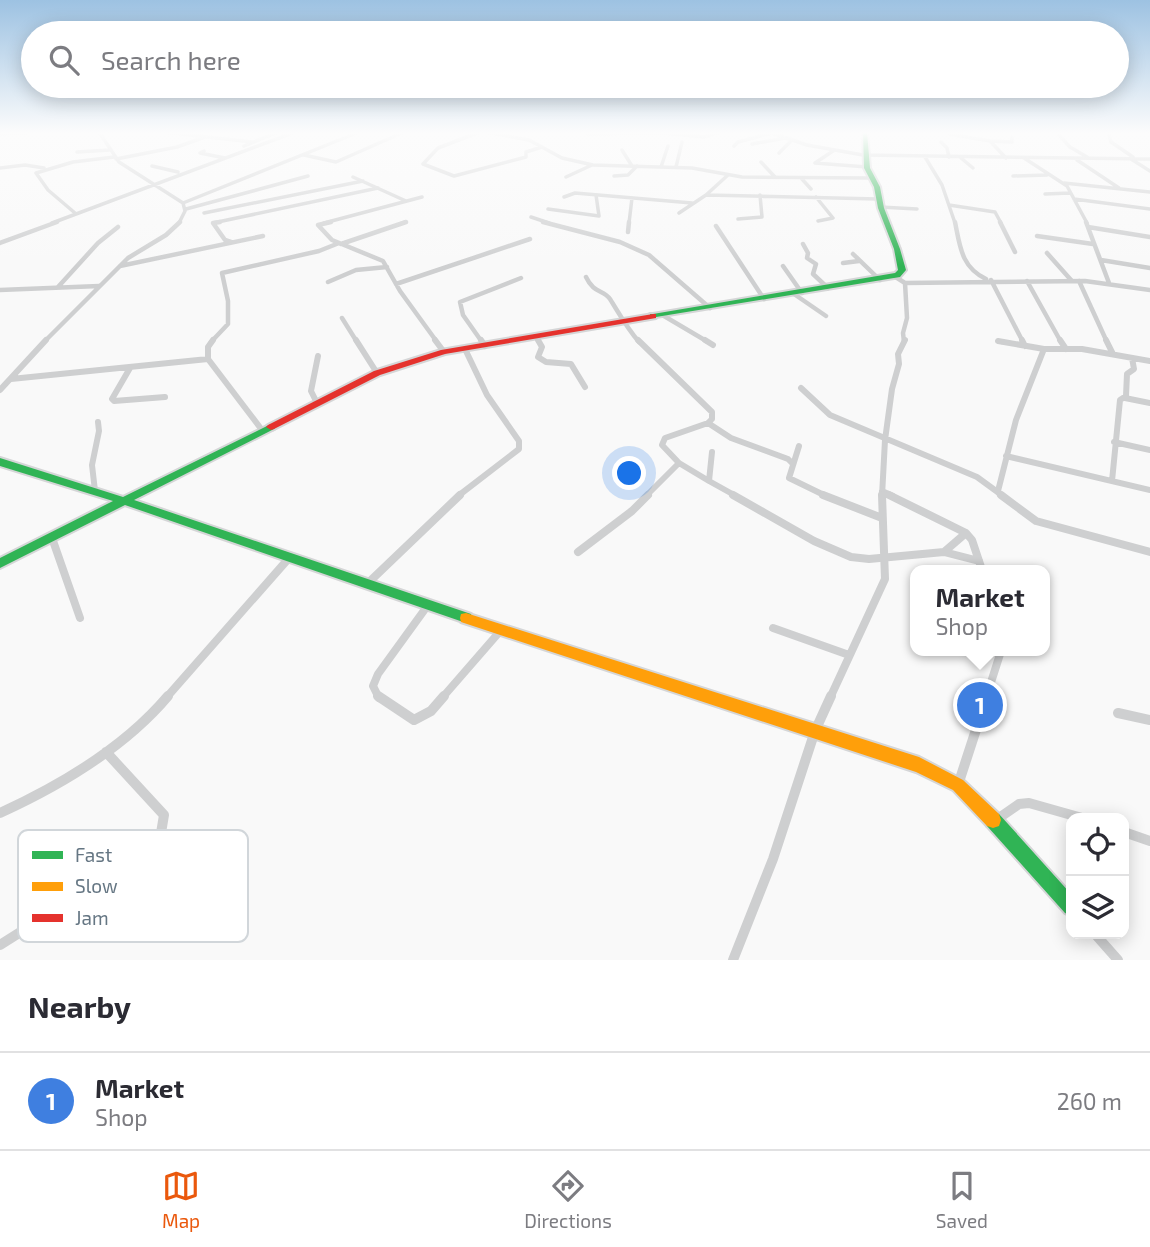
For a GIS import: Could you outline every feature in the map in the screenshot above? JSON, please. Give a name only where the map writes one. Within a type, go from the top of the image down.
[{"type":"street","points":[[38,177],[47,185],[48,190],[74,212]]},
{"type":"street","points":[[140,177],[153,183],[185,208],[204,213],[215,222]]},
{"type":"street","points":[[153,183],[167,177]]},
{"type":"street","points":[[0,243],[74,212],[171,177]]},
{"type":"street","points":[[0,390],[120,266],[176,227],[185,208],[255,177]]},
{"type":"street","points":[[185,208],[305,177]]},
{"type":"street","points":[[353,177],[407,201]]},
{"type":"street","points":[[679,213],[706,195],[726,177]]},
{"type":"street","points":[[770,177],[815,177]]},
{"type":"street","points":[[0,563],[377,373],[444,352],[894,276],[901,272],[901,260],[872,177]]},
{"type":"street","points":[[935,177],[949,205],[962,257],[977,275],[991,280],[1025,346]]},
{"type":"street","points":[[1052,177],[1064,183],[1150,192]]},
{"type":"street","points":[[1105,177],[1119,188]]},
{"type":"street","points":[[802,178],[811,189]]},
{"type":"street","points":[[204,213],[363,181]]},
{"type":"street","points":[[1064,183],[1088,226],[1110,284]]},
{"type":"street","points":[[215,222],[378,188]]},
{"type":"street","points":[[564,197],[572,193],[596,194],[692,203]]},
{"type":"street","points":[[1045,194],[1070,193]]},
{"type":"street","points":[[548,209],[599,216],[596,194]]},
{"type":"street","points":[[706,195],[816,197],[917,209]]},
{"type":"street","points":[[738,219],[762,217],[760,195]]},
{"type":"street","points":[[422,197],[318,225],[327,236],[340,244],[380,258],[444,352]]},
{"type":"street","points":[[816,197],[833,218],[818,220]]},
{"type":"street","points":[[628,232],[632,198]]},
{"type":"street","points":[[1074,199],[1150,209]]},
{"type":"street","points":[[949,205],[995,212],[1015,252]]},
{"type":"street","points":[[531,217],[552,225],[606,237],[643,252],[661,264],[710,308]]},
{"type":"street","points":[[215,222],[213,225],[226,242]]},
{"type":"street","points":[[262,430],[208,359],[206,348],[228,324],[228,301],[222,273],[318,251],[406,222]]},
{"type":"street","points":[[716,226],[764,299]]},
{"type":"street","points":[[1088,226],[1150,237]]},
{"type":"street","points":[[58,287],[98,243],[118,228]]},
{"type":"street","points":[[120,266],[263,236]]},
{"type":"street","points":[[1037,236],[1093,244]]},
{"type":"street","points":[[396,284],[530,239]]},
{"type":"street","points":[[803,244],[808,253],[807,258],[816,264],[813,274],[828,288]]},
{"type":"street","points":[[1047,253],[1071,280]]},
{"type":"street","points":[[853,254],[880,280]]},
{"type":"street","points":[[1101,260],[1150,268]]},
{"type":"street","points":[[844,263],[859,261]]},
{"type":"street","points":[[783,266],[798,293],[826,316]]},
{"type":"street","points":[[328,282],[356,270],[387,267]]},
{"type":"street","points":[[968,281],[977,275]]},
{"type":"street","points":[[894,276],[905,282],[1071,280],[1150,290]]},
{"type":"street","points":[[586,277],[592,289],[608,296],[614,302],[622,323],[662,366],[710,409],[713,416],[708,423],[662,441],[663,449],[679,463],[840,553],[860,558],[884,558],[944,552],[979,561]]},
{"type":"street","points":[[485,346],[463,315],[460,302],[521,278]]},
{"type":"street","points":[[1027,281],[1036,301],[1066,349]]},
{"type":"street","points":[[1079,281],[1113,354]]},
{"type":"street","points":[[733,960],[773,859],[815,731],[883,584],[882,491],[885,440],[892,389],[899,364],[898,354],[905,340],[905,282]]},
{"type":"street","points":[[0,290],[99,286]]},
{"type":"street","points":[[664,316],[713,345]]},
{"type":"street","points":[[342,318],[377,373]]},
{"type":"street","points":[[536,337],[542,347],[538,357],[547,362],[571,364],[585,387]]},
{"type":"street","points":[[998,341],[1044,349],[1113,354],[1150,361]]},
{"type":"street","points":[[367,584],[448,504],[519,449],[519,441],[487,395],[465,349]]},
{"type":"street","points":[[998,491],[1016,420],[1044,349]]},
{"type":"street","points":[[317,403],[311,391],[318,356]]},
{"type":"street","points":[[1125,398],[1127,374],[1133,369],[1132,358]]},
{"type":"street","points":[[10,379],[208,359]]},
{"type":"street","points":[[130,368],[112,399],[114,401],[165,397]]},
{"type":"street","points":[[802,388],[827,414],[962,470],[998,491],[1037,521],[1150,552]]},
{"type":"street","points":[[1112,481],[1120,400],[1125,398],[1150,403]]},
{"type":"street","points":[[95,491],[91,463],[94,443],[100,431],[98,422]]},
{"type":"street","points":[[708,423],[731,438],[788,459],[792,463]]},
{"type":"street","points":[[1114,442],[1150,450]]},
{"type":"street","points":[[799,446],[789,475],[793,481],[840,503],[882,518]]},
{"type":"street","points":[[709,481],[713,472],[710,461],[712,452]]},
{"type":"street","points":[[1006,456],[1150,490]]},
{"type":"street","points":[[0,462],[95,491],[428,605],[919,765],[958,785],[994,821],[1066,902]]},
{"type":"street","points":[[578,552],[632,511],[679,463]]},
{"type":"street","points":[[882,491],[966,533],[972,540],[980,565]]},
{"type":"street","points":[[944,552],[966,533]]},
{"type":"street","points":[[52,538],[80,618]]},
{"type":"street","points":[[0,813],[26,802],[106,752],[157,709],[204,652],[289,558]]},
{"type":"street","points":[[428,605],[378,674],[373,686],[377,697],[414,720],[431,711],[502,629]]},
{"type":"street","points":[[773,628],[849,655]]},
{"type":"street","points":[[958,785],[998,656]]},
{"type":"street","points":[[1118,713],[1150,720]]},
{"type":"street","points":[[106,752],[164,815],[163,830]]},
{"type":"street","points":[[994,821],[1019,804],[1029,803],[1066,813]]},
{"type":"street","points":[[1129,834],[1150,841]]},
{"type":"street","points":[[0,945],[18,934]]},
{"type":"street","points":[[1099,939],[1118,960]]},
{"type":"traffic: fast","points":[[653,316],[897,275],[902,270],[897,249],[872,177]]},
{"type":"traffic: fast","points":[[0,563],[271,427]]},
{"type":"traffic: fast","points":[[0,462],[95,491],[466,618]]},
{"type":"traffic: fast","points":[[993,820],[1066,901]]},
{"type":"traffic: slow","points":[[466,618],[919,765],[958,785],[993,820]]},
{"type":"traffic: jam","points":[[271,427],[377,373],[444,352],[653,316]]},
{"type":"place","name":"Market","points":[[980,705]]}]
